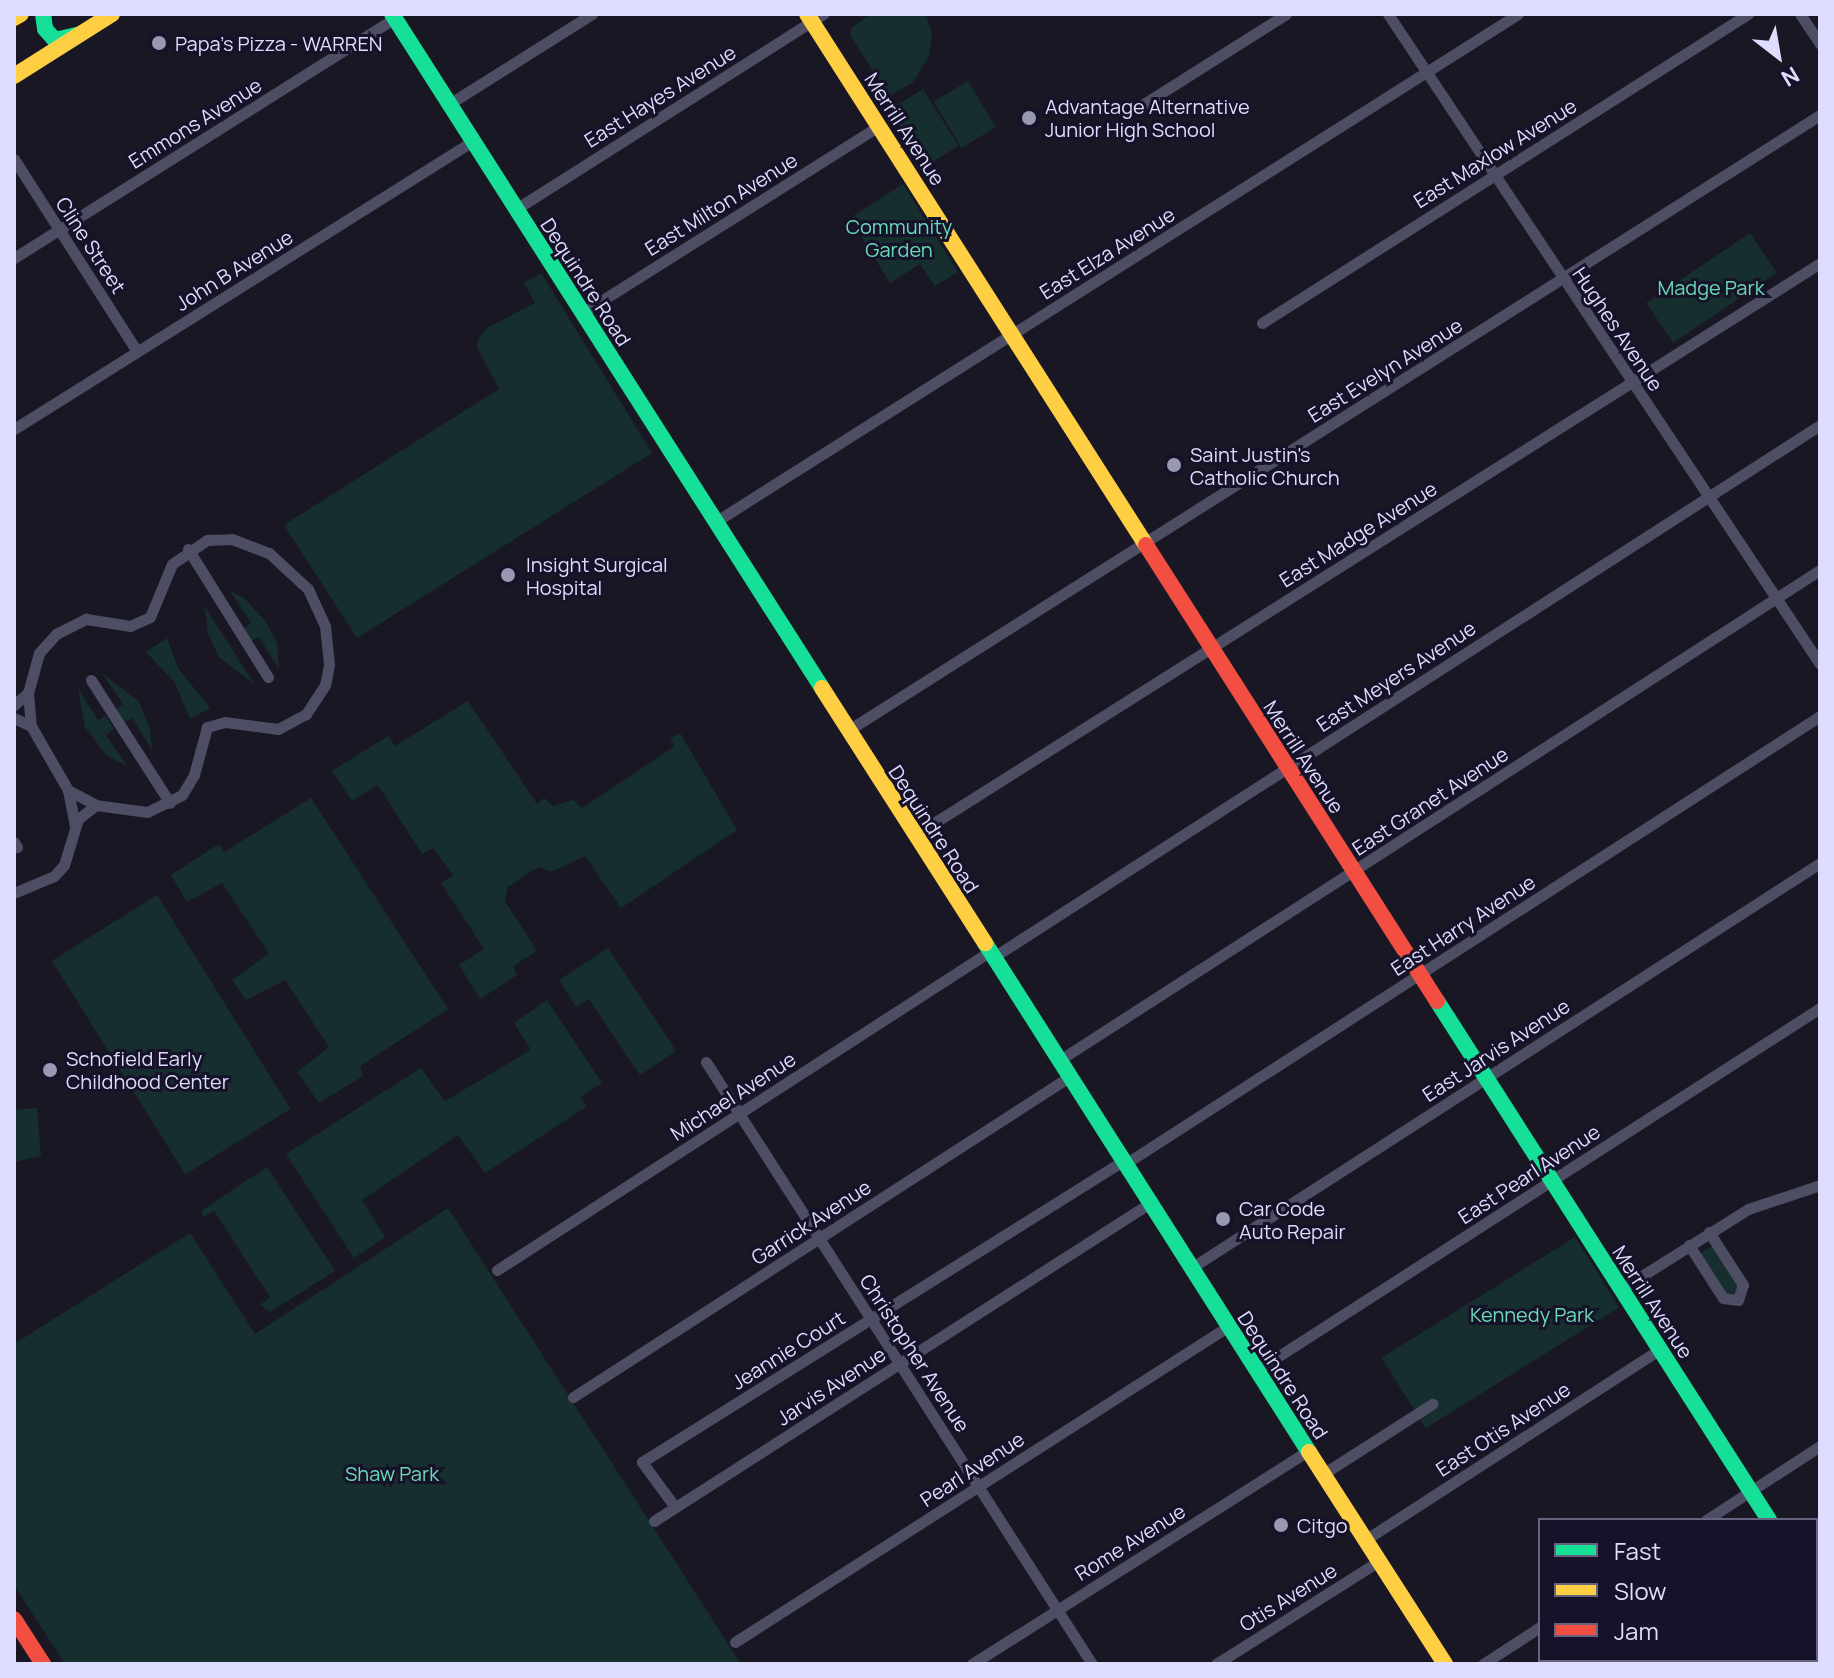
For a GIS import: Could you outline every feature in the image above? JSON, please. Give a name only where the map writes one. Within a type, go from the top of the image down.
[{"type":"main road","points":[[14,18],[21,14]]},
{"type":"main road","points":[[43,14],[45,29],[55,40],[92,27]]},
{"type":"main road","points":[[14,76],[112,14]]},
{"type":"main road","name":"Dequindre Road","points":[[393,16],[1445,1664]]},
{"type":"main road","name":"Merrill Avenue","points":[[814,16],[879,126],[1210,649],[1768,1518]]},
{"type":"main road","points":[[14,1619],[43,1664]]},
{"type":"street","points":[[449,104],[592,14]]},
{"type":"street","points":[[1139,107],[1286,14]]},
{"type":"street","name":"Hughes Avenue","points":[[1388,14],[1820,664]]},
{"type":"street","name":"East Elza Avenue","points":[[715,522],[1518,14]]},
{"type":"street","name":"East Maxlow Avenue","points":[[1262,323],[1748,14]]},
{"type":"street","points":[[1800,14],[1820,44]]},
{"type":"street","name":"Emmons Avenue","points":[[14,258],[393,16]]},
{"type":"street","name":"East Hayes Avenue","points":[[516,209],[814,16]]},
{"type":"street","name":"East Evelyn Avenue","points":[[847,731],[1820,115]]},
{"type":"street","name":"East Milton Avenue","points":[[582,313],[879,126]]},
{"type":"street","name":"John B Avenue","points":[[14,429],[473,141]]},
{"type":"street","name":"Cline Street","points":[[14,159],[137,351]]},
{"type":"street","name":"East Madge Avenue","points":[[915,835],[1820,263]]},
{"type":"street","name":"East Meyers Avenue","points":[[990,955],[1820,425]]},
{"type":"street","points":[[14,893],[54,876],[64,865],[75,825],[68,790],[31,726],[30,688],[46,644],[73,623],[98,619],[130,626],[155,613],[165,576],[188,549],[207,540],[248,542],[281,562],[308,589],[325,626],[329,665],[317,702],[278,729],[225,722],[207,727],[190,786],[170,803],[147,812],[96,805],[68,790]]},
{"type":"street","points":[[188,549],[268,677]]},
{"type":"street","name":"East Granet Avenue","points":[[1058,1061],[1820,570]]},
{"type":"street","points":[[91,680],[170,803]]},
{"type":"street","points":[[14,705],[30,688]]},
{"type":"street","name":"East Harry Avenue","points":[[1124,1162],[1820,716]]},
{"type":"street","points":[[14,718],[31,726]]},
{"type":"street","points":[[75,825],[96,805]]},
{"type":"street","name":"East Jarvis Avenue","points":[[1191,1268],[1820,863]]},
{"type":"street","name":"Michael Avenue","points":[[497,1270],[990,955]]},
{"type":"street","name":"East Pearl Avenue","points":[[1257,1370],[1820,1008]]},
{"type":"street","name":"Christopher Avenue","points":[[706,1062],[1092,1664]]},
{"type":"street","name":"Garrick Avenue","points":[[573,1397],[1069,1077]]},
{"type":"street","name":"Jeannie Court","points":[[675,1507],[642,1462],[1124,1162]]},
{"type":"street","points":[[1621,1289],[1762,1202],[1820,1185]]},
{"type":"street","name":"Jarvis Avenue","points":[[654,1521],[1150,1203]]},
{"type":"street","points":[[1689,1245],[1723,1298],[1738,1300],[1743,1285],[1709,1232]]},
{"type":"street","name":"Pearl Avenue","points":[[735,1642],[1229,1326]]},
{"type":"street","name":"East Otis Avenue","points":[[1365,1540],[1660,1349]]},
{"type":"street","points":[[1323,1474],[1432,1404]]},
{"type":"street","points":[[1709,1518],[1820,1446]]},
{"type":"street","name":"Rome Avenue","points":[[972,1664],[1308,1451]]},
{"type":"street","name":"Otis Avenue","points":[[1216,1664],[1379,1561]]},
{"type":"street","points":[[1483,1664],[1538,1628]]},
{"type":"green space","points":[[872,14],[926,14],[932,34],[929,56],[913,82],[889,96],[850,35],[852,27]]},
{"type":"green space","points":[[968,81],[996,127],[962,148],[934,102]]},
{"type":"green space","points":[[923,89],[959,146],[925,167],[889,110]]},
{"type":"green space","name":"Community Garden","points":[[903,184],[958,272],[935,286],[920,264],[890,283],[850,218]]},
{"type":"green space","name":"Madge Park","points":[[1750,233],[1777,273],[1673,343],[1646,303]]},
{"type":"green space","points":[[541,273],[652,453],[357,638],[284,525],[499,389],[477,347],[478,339],[487,328],[535,303],[524,283]]},
{"type":"green space","points":[[230,591],[244,598],[266,622],[277,643],[279,669],[259,637],[251,641],[243,630],[251,623]]},
{"type":"green space","points":[[205,607],[254,684],[219,657],[208,634]]},
{"type":"green space","points":[[167,638],[178,668],[210,708],[190,719],[175,683],[146,652]]},
{"type":"green space","points":[[102,673],[139,702],[150,728],[152,750],[132,718],[123,723],[115,710],[123,704]]},
{"type":"green space","points":[[78,688],[98,720],[106,716],[114,729],[106,735],[127,766],[106,755],[85,727]]},
{"type":"green space","points":[[468,701],[537,804],[544,798],[553,806],[573,800],[582,808],[675,746],[670,738],[680,733],[737,830],[621,908],[585,856],[551,872],[539,867],[528,873],[508,887],[505,901],[537,951],[513,966],[517,975],[480,999],[459,965],[484,949],[441,883],[453,875],[433,848],[422,854],[378,785],[352,801],[332,771],[388,736],[395,746]]},
{"type":"green space","points":[[311,798],[448,1009],[360,1066],[363,1076],[319,1103],[297,1072],[329,1047],[285,980],[246,1000],[232,980],[269,954],[222,883],[187,902],[171,875],[219,844],[224,852]]},
{"type":"green space","points":[[157,895],[291,1109],[185,1174],[52,961]]},
{"type":"green space","points":[[608,948],[676,1051],[640,1075],[589,999],[576,1007],[559,980]]},
{"type":"green space","points":[[547,1000],[602,1083],[581,1097],[586,1107],[485,1173],[458,1135],[362,1200],[385,1237],[354,1258],[286,1154],[421,1068],[445,1101],[531,1050],[514,1023]]},
{"type":"green space","points":[[37,1108],[41,1156],[14,1162],[14,1110]]},
{"type":"green space","points":[[267,1167],[335,1271],[270,1312],[260,1305],[270,1297],[214,1211],[203,1217],[201,1211]]},
{"type":"green space","name":"Shaw Park","points":[[448,1208],[741,1664],[65,1664],[14,1585],[14,1344],[190,1233],[255,1334]]},
{"type":"green space","name":"Kennedy Park","points":[[1575,1237],[1619,1307],[1426,1428],[1382,1358]]},
{"type":"green space","points":[[1712,1246],[1738,1286],[1736,1295],[1727,1294],[1701,1253]]},
{"type":"traffic: fast","points":[[43,14],[45,29],[55,40],[77,35]]},
{"type":"traffic: fast","points":[[392,14],[822,688]]},
{"type":"traffic: fast","points":[[985,943],[1309,1452]]},
{"type":"traffic: fast","points":[[1437,1001],[1768,1518]]},
{"type":"traffic: slow","points":[[14,18],[21,14]]},
{"type":"traffic: slow","points":[[14,76],[112,14]]},
{"type":"traffic: slow","points":[[807,14],[1146,545]]},
{"type":"traffic: slow","points":[[822,688],[985,943]]},
{"type":"traffic: slow","points":[[1309,1452],[1445,1664]]},
{"type":"traffic: jam","points":[[1146,545],[1437,1001]]},
{"type":"traffic: jam","points":[[14,1619],[43,1664]]},
{"type":"place","name":"Papa's Pizza - WARREN","points":[[159,43]]},
{"type":"place","name":"Advantage Alternative Junior High School","points":[[1029,118]]},
{"type":"place","name":"Saint Justin's Catholic Church","points":[[1174,465]]},
{"type":"place","name":"Insight Surgical Hospital","points":[[508,575]]},
{"type":"place","name":"Schofield Early Childhood Center","points":[[50,1070]]},
{"type":"place","name":"Car Code Auto Repair","points":[[1223,1219]]},
{"type":"place","name":"Citgo","points":[[1281,1525]]}]
